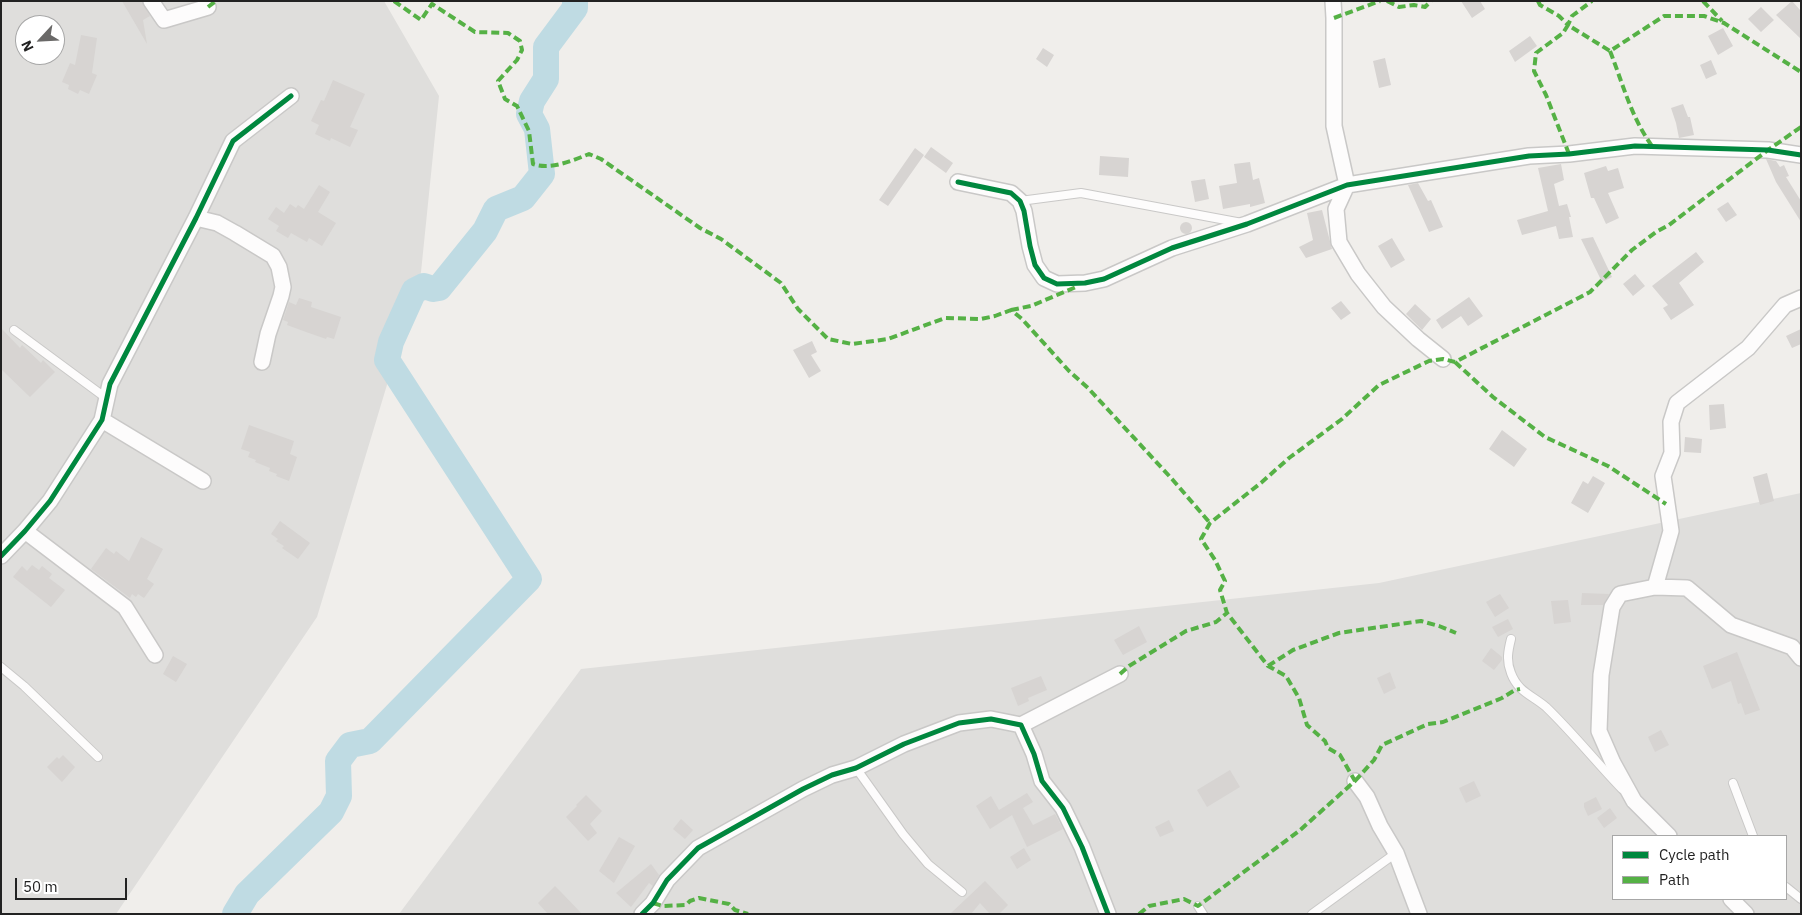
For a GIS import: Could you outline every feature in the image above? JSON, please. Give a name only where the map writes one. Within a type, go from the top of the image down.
[{"type":"street","points":[[151,1],[164,20],[208,7]]},
{"type":"street","points":[[1333,1],[1334,126],[1347,185],[1336,209],[1339,242],[1358,274],[1384,307],[1418,339],[1444,359]]},
{"type":"street","points":[[1,556],[25,532],[50,501],[102,420],[110,384],[196,218],[233,141],[292,96]]},
{"type":"street","points":[[958,182],[1010,193],[1020,201],[1024,211],[1035,265],[1044,278],[1057,284],[1085,283],[1104,279],[1172,248],[1247,224],[1347,185],[1529,156],[1569,154],[1636,146],[1768,150],[1801,154]]},
{"type":"street","points":[[196,218],[217,223],[236,233],[273,256],[279,267],[283,287],[268,334],[262,362]]},
{"type":"street","points":[[1655,587],[1671,530],[1663,476],[1672,453],[1671,422],[1677,403],[1748,348],[1785,305],[1801,298]]},
{"type":"street","points":[[102,420],[203,481]]},
{"type":"street","points":[[25,532],[125,607],[155,655]]},
{"type":"street","points":[[1668,835],[1634,801],[1613,763],[1599,731],[1601,675],[1612,607],[1620,594],[1655,587],[1687,588],[1731,625],[1792,647],[1801,658]]},
{"type":"street","points":[[642,914],[653,903],[667,880],[698,848],[804,789],[832,775],[856,768],[904,744],[959,723],[991,719],[1021,725],[1120,674]]},
{"type":"street","points":[[1021,725],[1034,754],[1042,781],[1066,816],[1082,848],[1108,914]]},
{"type":"street","points":[[1355,782],[1367,797],[1380,826],[1396,853],[1419,914]]},
{"type":"street","points":[[1732,900],[1746,914]]},
{"type":"lane","points":[[1020,201],[1081,192],[1247,224]]},
{"type":"lane","points":[[14,330],[106,398]]},
{"type":"lane","points":[[1511,639],[1507,656],[1511,673],[1520,689],[1544,706],[1585,747],[1600,767],[1634,801]]},
{"type":"lane","points":[[1,667],[24,686],[98,757]]},
{"type":"lane","points":[[856,768],[903,834],[928,864],[962,892]]},
{"type":"lane","points":[[1732,783],[1753,835]]},
{"type":"lane","points":[[1312,914],[1396,853]]},
{"type":"lane","points":[[1787,888],[1801,899]]},
{"type":"lane","points":[[1198,906],[1203,914]]},
{"type":"shaded area","points":[[1,1],[384,1],[439,96],[421,272],[317,617],[116,914],[1,914]]},
{"type":"shaded area","points":[[1801,493],[1801,914],[399,914],[581,669],[1379,583]]},
{"type":"building","points":[[122,1],[142,1],[150,16],[143,20],[147,44]]},
{"type":"building","points":[[1461,1],[1480,1],[1485,9],[1472,18]]},
{"type":"building","points":[[1792,1],[1801,11],[1801,39],[1776,15]]},
{"type":"building","points":[[1761,7],[1774,20],[1761,32],[1748,19]]},
{"type":"building","points":[[1723,28],[1733,46],[1718,55],[1708,36]]},
{"type":"building","points":[[81,35],[97,38],[92,73],[97,75],[89,94],[80,90],[78,94],[68,89],[69,85],[62,82],[70,63],[75,65]]},
{"type":"building","points":[[1530,36],[1537,46],[1515,62],[1509,51]]},
{"type":"building","points":[[1043,48],[1054,55],[1047,67],[1036,59]]},
{"type":"building","points":[[1385,58],[1391,85],[1379,88],[1373,61]]},
{"type":"building","points":[[1711,60],[1717,74],[1706,79],[1700,65]]},
{"type":"building","points":[[333,80],[365,94],[350,127],[358,130],[350,147],[331,138],[330,141],[315,134],[319,125],[311,121],[321,100],[324,101]]},
{"type":"building","points":[[1683,104],[1688,117],[1690,117],[1694,135],[1679,138],[1671,108]]},
{"type":"building","points":[[931,147],[953,163],[946,173],[924,157]]},
{"type":"building","points":[[915,148],[924,155],[888,206],[879,200]]},
{"type":"building","points":[[1100,156],[1129,158],[1128,177],[1099,175]]},
{"type":"building","points":[[1766,159],[1776,161],[1780,167],[1784,165],[1789,176],[1786,177],[1801,201],[1801,222],[1776,182]]},
{"type":"building","points":[[1250,162],[1253,180],[1259,178],[1265,203],[1250,207],[1250,204],[1223,209],[1219,186],[1237,183],[1234,164]]},
{"type":"building","points":[[1561,164],[1564,180],[1554,184],[1559,206],[1567,204],[1571,217],[1569,217],[1573,237],[1559,239],[1556,226],[1522,235],[1517,220],[1548,211],[1538,168]]},
{"type":"building","points":[[1606,166],[1608,171],[1618,168],[1624,188],[1608,193],[1619,218],[1606,224],[1594,198],[1591,198],[1584,173]]},
{"type":"building","points":[[1205,179],[1209,199],[1195,202],[1191,181]]},
{"type":"building","points":[[1418,183],[1428,201],[1431,200],[1443,227],[1429,232],[1408,185]]},
{"type":"building","points":[[319,185],[330,192],[318,212],[336,223],[322,246],[309,238],[307,242],[291,233],[288,238],[276,231],[279,226],[268,219],[276,207],[284,213],[290,204],[296,208],[298,205],[304,209]]},
{"type":"building","points":[[1728,202],[1737,215],[1726,222],[1717,209]]},
{"type":"building","points":[[1322,210],[1332,249],[1306,258],[1299,247],[1313,240],[1307,213]]},
{"type":"building","points":[[1184,222],[1188,222],[1192,228],[1188,234],[1184,234],[1180,230],[1180,226]]},
{"type":"building","points":[[1593,237],[1612,277],[1602,282],[1581,239]]},
{"type":"building","points":[[1392,238],[1405,260],[1391,268],[1378,246]]},
{"type":"building","points":[[1696,252],[1704,262],[1679,283],[1694,305],[1671,320],[1663,308],[1668,305],[1652,286]]},
{"type":"building","points":[[1635,274],[1645,286],[1633,296],[1623,284]]},
{"type":"building","points":[[1469,297],[1483,316],[1468,326],[1461,316],[1442,329],[1436,320]]},
{"type":"building","points":[[299,298],[312,302],[311,307],[341,317],[334,339],[327,337],[326,339],[287,325],[288,322],[283,320],[289,302],[296,305]]},
{"type":"building","points":[[1341,301],[1351,313],[1341,320],[1331,308]]},
{"type":"building","points":[[1415,304],[1431,319],[1422,330],[1406,314]]},
{"type":"building","points":[[1,328],[20,348],[22,345],[41,363],[43,360],[55,372],[30,397],[1,369]]},
{"type":"building","points":[[1801,329],[1801,344],[1792,348],[1786,336]]},
{"type":"building","points":[[812,341],[817,352],[811,355],[821,371],[809,378],[793,350]]},
{"type":"building","points":[[1724,404],[1726,428],[1710,430],[1709,405]]},
{"type":"building","points":[[249,425],[294,441],[290,454],[297,457],[289,481],[276,476],[277,474],[269,471],[270,468],[255,462],[256,460],[248,457],[250,452],[241,449]]},
{"type":"building","points":[[1502,430],[1527,449],[1514,467],[1489,449]]},
{"type":"building","points":[[1685,437],[1702,439],[1701,453],[1684,452]]},
{"type":"building","points":[[1767,473],[1774,501],[1760,505],[1753,477]]},
{"type":"building","points":[[1593,476],[1605,483],[1588,513],[1571,503],[1583,481],[1588,484]]},
{"type":"building","points":[[280,521],[310,543],[298,559],[282,548],[284,546],[276,541],[278,539],[271,534]]},
{"type":"building","points":[[141,537],[163,549],[147,579],[154,584],[144,598],[138,594],[136,597],[132,594],[130,598],[91,569],[106,548],[114,554],[116,551],[129,561]]},
{"type":"building","points":[[32,565],[39,570],[42,566],[52,574],[49,578],[65,590],[51,607],[13,577],[22,566],[27,571]]},
{"type":"building","points":[[1582,593],[1609,594],[1603,605],[1581,605]]},
{"type":"building","points":[[1500,594],[1509,608],[1495,617],[1486,602]]},
{"type":"building","points":[[1568,600],[1571,622],[1554,624],[1551,601]]},
{"type":"building","points":[[1508,619],[1513,629],[1498,637],[1492,627]]},
{"type":"building","points":[[1139,626],[1147,642],[1123,655],[1114,640]]},
{"type":"building","points":[[1491,648],[1502,657],[1502,660],[1494,670],[1482,661]]},
{"type":"building","points":[[1737,652],[1760,710],[1745,715],[1741,703],[1738,704],[1731,681],[1712,689],[1703,666]]},
{"type":"building","points":[[173,656],[187,664],[176,682],[163,674]]},
{"type":"building","points":[[1390,672],[1396,688],[1384,694],[1377,678]]},
{"type":"building","points":[[1041,676],[1047,690],[1028,698],[1029,701],[1018,706],[1011,688]]},
{"type":"building","points":[[1661,730],[1669,745],[1655,752],[1648,737]]},
{"type":"building","points":[[63,755],[75,767],[62,782],[47,767],[57,757],[59,759]]},
{"type":"building","points":[[1230,770],[1240,787],[1207,807],[1197,790]]},
{"type":"building","points":[[1474,781],[1481,796],[1466,803],[1459,788]]},
{"type":"building","points":[[1027,793],[1033,802],[1023,808],[1033,825],[1055,814],[1063,829],[1027,847],[1012,815],[990,829],[976,806],[991,796],[999,810]]},
{"type":"building","points":[[586,795],[602,811],[590,824],[597,833],[588,841],[566,817]]},
{"type":"building","points":[[1596,797],[1602,809],[1588,816],[1584,803]]},
{"type":"building","points":[[1610,808],[1617,818],[1604,828],[1597,818]]},
{"type":"building","points":[[681,819],[693,830],[685,839],[673,829]]},
{"type":"building","points":[[1169,820],[1174,831],[1160,837],[1155,827]]},
{"type":"building","points":[[619,837],[635,846],[614,883],[599,871]]},
{"type":"building","points":[[1024,848],[1031,860],[1017,869],[1010,857]]},
{"type":"building","points":[[651,864],[659,875],[653,886],[649,883],[631,907],[616,893]]},
{"type":"building","points":[[985,881],[1008,905],[999,914],[990,914],[980,903],[971,914],[950,914]]},
{"type":"building","points":[[555,886],[582,914],[548,914],[538,903]]},
{"type":"waterway","points":[[235,914],[247,894],[331,812],[339,796],[338,761],[350,745],[370,741],[529,579],[387,360],[391,342],[414,291],[424,286],[433,289],[439,288],[485,231],[496,209],[523,198],[542,174],[537,129],[529,114],[532,101],[546,79],[546,47],[575,8],[575,1]]},
{"type":"marked path","points":[[208,7],[216,1]]},
{"type":"marked path","points":[[394,1],[421,20],[432,4],[475,32],[508,33],[520,41],[522,50],[517,60],[498,81],[505,99],[517,106],[529,131],[533,164],[540,166],[554,165],[589,154],[601,159],[700,228],[721,239],[781,283],[798,309],[828,339],[852,344],[888,339],[945,318],[981,319],[1011,310],[1022,319],[1069,371],[1088,388],[1210,523]]},
{"type":"marked path","points":[[1334,18],[1380,1]]},
{"type":"marked path","points":[[1387,1],[1399,7],[1414,5],[1425,7],[1431,1]]},
{"type":"marked path","points":[[1538,1],[1540,5],[1559,16],[1568,25],[1572,16],[1592,1]]},
{"type":"marked path","points":[[1703,1],[1722,21]]},
{"type":"marked path","points":[[1569,154],[1546,95],[1534,71],[1536,53],[1563,33],[1568,25],[1610,51],[1664,16],[1704,16],[1724,23],[1801,72]]},
{"type":"marked path","points":[[1610,51],[1638,124],[1652,146]]},
{"type":"marked path","points":[[1139,914],[1149,906],[1184,899],[1198,906],[1299,831],[1355,781],[1340,755],[1328,748],[1325,741],[1307,725],[1299,698],[1286,676],[1268,666],[1227,613],[1220,590],[1225,581],[1215,560],[1201,539],[1210,523],[1289,458],[1342,419],[1379,385],[1429,361],[1443,359],[1455,362],[1590,292],[1632,250],[1669,225],[1801,127]]},
{"type":"marked path","points":[[1011,310],[1031,306],[1076,287]]},
{"type":"marked path","points":[[1455,362],[1493,397],[1545,437],[1608,466],[1666,504]]},
{"type":"marked path","points":[[1120,674],[1129,666],[1186,631],[1216,622],[1227,613]]},
{"type":"marked path","points":[[1268,666],[1293,650],[1339,633],[1421,621],[1456,633]]},
{"type":"marked path","points":[[1355,781],[1374,760],[1382,745],[1428,724],[1443,722],[1520,689]]},
{"type":"marked path","points":[[653,903],[663,906],[686,905],[690,901],[699,898],[729,904],[735,910],[748,914]]},
{"type":"cycle path","points":[[1,556],[50,501],[102,420],[110,384],[196,218],[233,141],[291,96]]},
{"type":"cycle path","points":[[958,182],[1011,193],[1020,201],[1024,211],[1035,265],[1044,278],[1057,284],[1085,283],[1104,279],[1172,248],[1247,224],[1347,185],[1529,156],[1569,154],[1635,146],[1768,150],[1801,155]]},
{"type":"cycle path","points":[[642,914],[653,903],[667,880],[698,848],[803,789],[832,775],[856,768],[904,744],[959,723],[991,719],[1021,725],[1034,754],[1042,781],[1063,808],[1082,847],[1108,914]]}]
